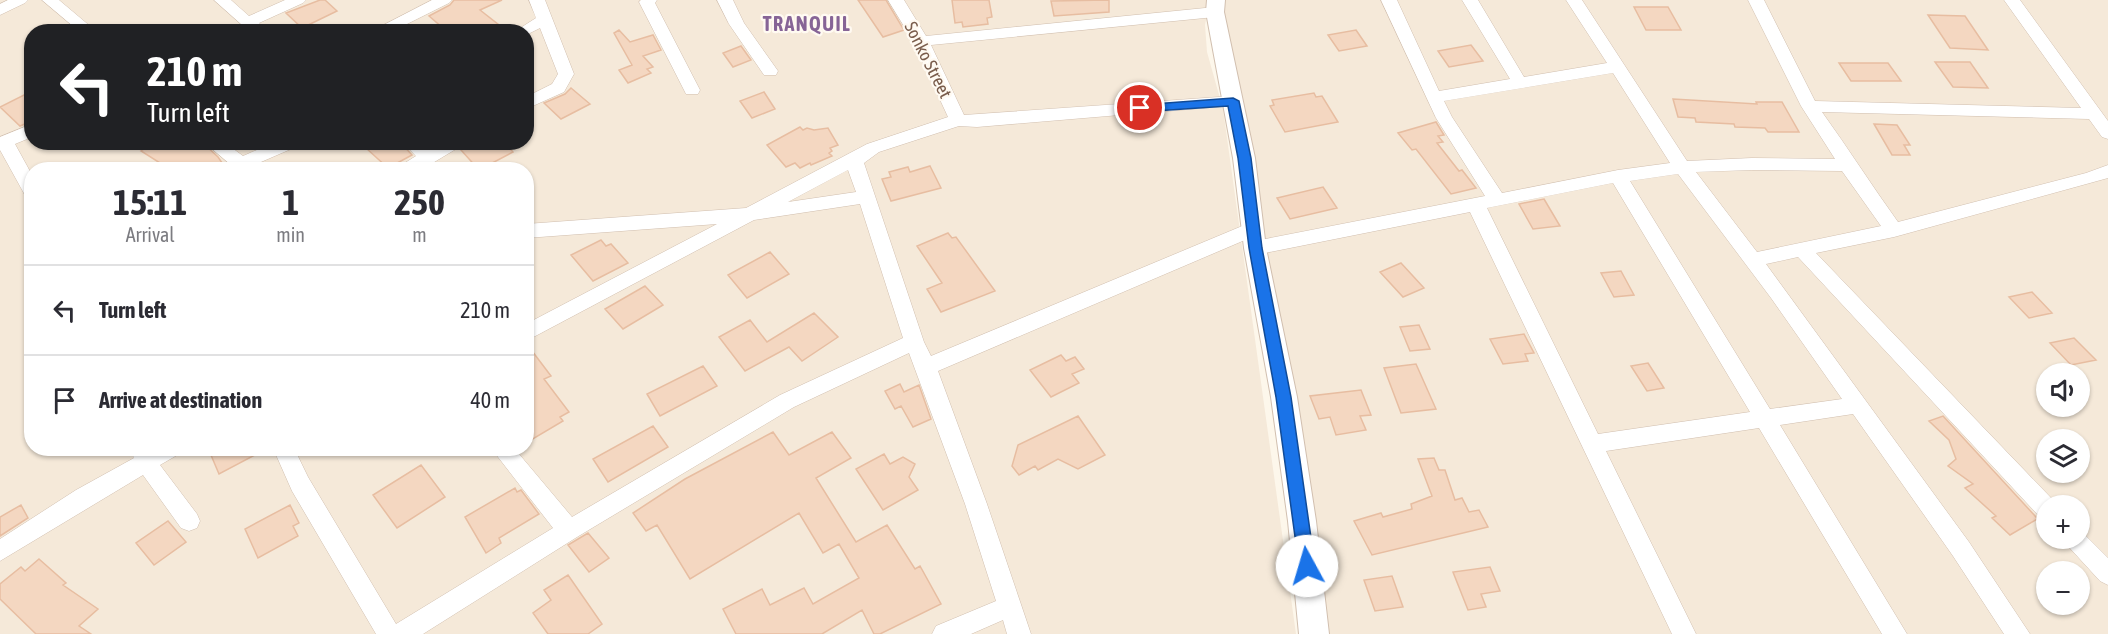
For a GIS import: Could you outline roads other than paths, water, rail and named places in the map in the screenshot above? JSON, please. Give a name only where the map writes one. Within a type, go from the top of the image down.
[{"type":"street","points":[[0,10],[20,0]]},
{"type":"street","points":[[55,4],[75,0]]},
{"type":"street","points":[[222,0],[247,23],[298,0]]},
{"type":"street","points":[[394,24],[444,0]]},
{"type":"street","points":[[534,100],[558,87],[566,74],[537,0]]},
{"type":"street","points":[[649,0],[647,2],[692,90]]},
{"type":"street","points":[[725,0],[737,24],[771,70]]},
{"type":"street","name":"Sonko Street","points":[[896,0],[921,41],[958,120]]},
{"type":"street","points":[[1389,0],[1433,97],[1454,135],[1496,198]]},
{"type":"street","points":[[1470,0],[1519,81]]},
{"type":"street","points":[[1574,0],[1615,67],[1682,167],[1858,405],[2018,634]]},
{"type":"street","points":[[1756,0],[1809,106],[1840,150],[1847,165],[1894,230]]},
{"type":"street","points":[[2012,0],[2108,133]]},
{"type":"street","points":[[55,4],[80,24]]},
{"type":"street","points":[[921,41],[1215,6],[1245,158],[1254,238],[1287,420],[1302,521],[1314,634]]},
{"type":"street","points":[[534,25],[544,20]]},
{"type":"street","points":[[1433,97],[1615,67]]},
{"type":"street","points":[[534,329],[873,148],[958,120],[977,121],[1233,101]]},
{"type":"street","points":[[1809,106],[2095,114]]},
{"type":"street","points":[[24,133],[2,142],[24,179]]},
{"type":"street","points":[[223,150],[238,162]]},
{"type":"street","points":[[254,162],[277,150]]},
{"type":"street","points":[[420,150],[428,157]]},
{"type":"street","points":[[420,162],[441,150]]},
{"type":"street","points":[[860,156],[855,163],[865,197],[914,342],[926,368],[1019,634]]},
{"type":"street","points":[[926,368],[1254,238],[1682,167],[1752,164],[1847,165]]},
{"type":"street","points":[[1753,260],[1894,230],[2091,178],[2108,171]]},
{"type":"street","points":[[1618,176],[1895,634]]},
{"type":"street","points":[[534,230],[750,214],[865,197]]},
{"type":"street","points":[[1475,203],[1684,634]]},
{"type":"street","points":[[1803,251],[2036,497]]},
{"type":"street","points":[[402,634],[569,530],[787,401],[914,342]]},
{"type":"street","points":[[1592,444],[1858,405]]},
{"type":"street","points":[[0,550],[84,497],[142,456]]},
{"type":"street","points":[[144,456],[189,522]]},
{"type":"street","points":[[287,456],[300,484],[389,634]]},
{"type":"street","points":[[508,456],[569,530]]},
{"type":"street","points":[[2085,549],[2108,574]]},
{"type":"street","points":[[944,634],[1010,606]]},
{"type":"district","name":"TRANQUIL","points":[[807,24]]}]
